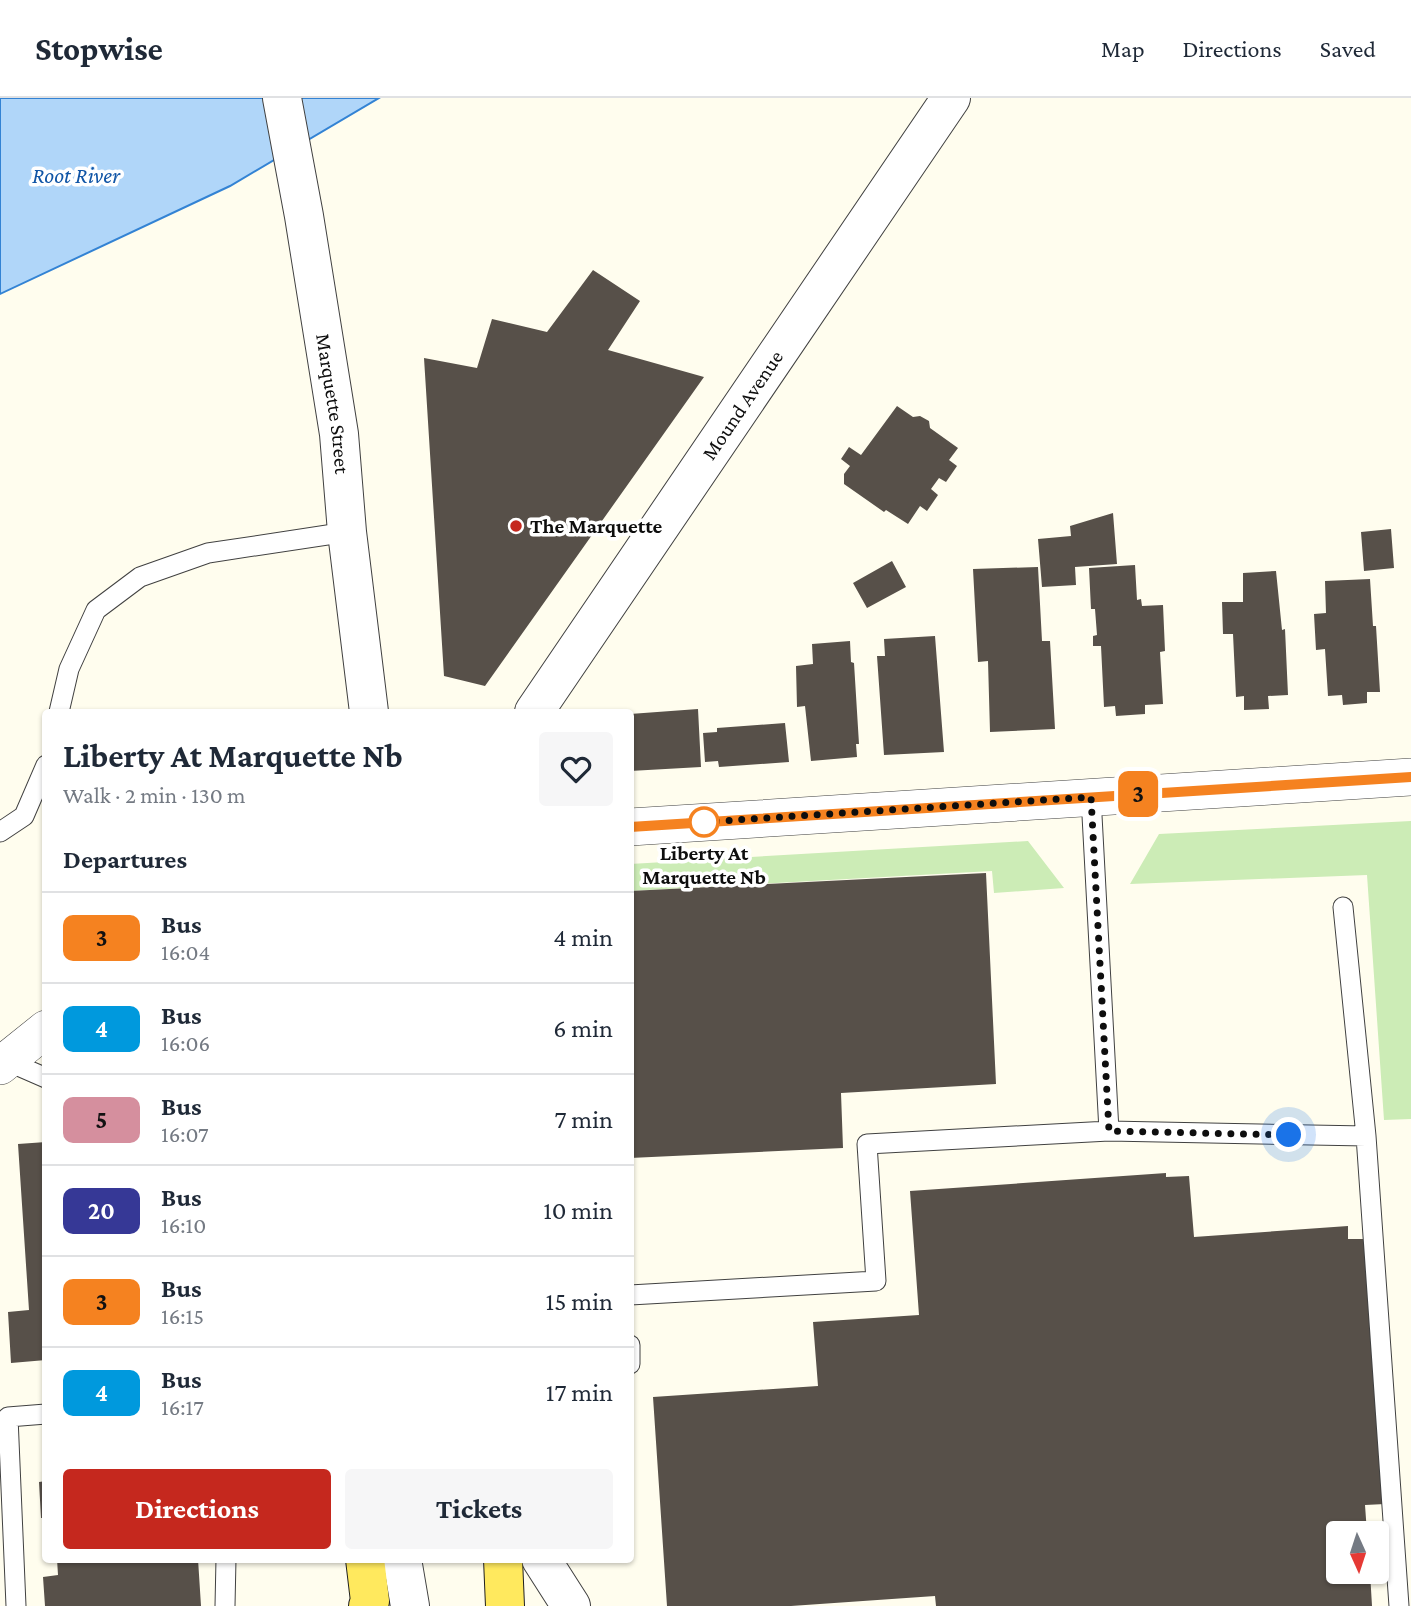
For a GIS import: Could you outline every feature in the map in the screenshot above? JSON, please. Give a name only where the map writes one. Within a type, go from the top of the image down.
[{"type":"main road","points":[[365,1563],[370,1601],[368,1606]]},
{"type":"main road","points":[[503,1563],[505,1606]]},
{"type":"street","name":"Marquette Street","points":[[282,98],[340,434],[347,532],[369,709]]},
{"type":"street","name":"Mound Avenue","points":[[536,709],[951,98]]},
{"type":"street","points":[[634,827],[1411,777]]},
{"type":"street","points":[[4,1064],[42,1032]]},
{"type":"street","points":[[403,1563],[410,1606]]},
{"type":"street","points":[[544,1563],[571,1606]]},
{"type":"lane","points":[[60,709],[69,669],[96,610],[140,577],[208,553],[347,532]]},
{"type":"lane","points":[[0,832],[24,816],[42,774]]},
{"type":"lane","points":[[1091,797],[1109,1131]]},
{"type":"lane","points":[[1343,907],[1366,1136],[1399,1606]]},
{"type":"lane","points":[[4,1064],[42,1077]]},
{"type":"lane","points":[[634,1295],[876,1281],[867,1144],[1109,1131],[1366,1136]]},
{"type":"lane","points":[[16,1606],[6,1544],[5,1462],[8,1417],[42,1414]]},
{"type":"lane","points":[[225,1606],[226,1563]]},
{"type":"green space","points":[[1411,821],[1411,1119],[1384,1120],[1367,875],[1130,884],[1159,834]]},
{"type":"green space","points":[[1028,841],[1064,888],[994,893],[992,871],[634,891],[634,864]]},
{"type":"water","name":"Root River","points":[[0,98],[379,98],[230,186],[0,294]]},
{"type":"building","name":"The Marquette","points":[[593,270],[640,301],[608,350],[704,377],[485,686],[444,676],[424,358],[477,368],[492,319],[547,332]]},
{"type":"building","points":[[897,406],[913,417],[920,416],[929,421],[930,428],[958,448],[949,460],[957,466],[946,482],[939,478],[931,489],[938,495],[927,511],[920,506],[908,524],[886,510],[884,512],[844,484],[844,474],[850,466],[841,459],[849,447],[861,455]]},
{"type":"building","points":[[1113,513],[1117,564],[1075,567],[1076,585],[1042,587],[1038,539],[1071,536],[1070,526]]},
{"type":"building","points":[[1391,529],[1394,568],[1364,571],[1361,532]]},
{"type":"building","points":[[892,561],[906,587],[867,608],[853,583]]},
{"type":"building","points":[[1135,565],[1137,600],[1141,599],[1142,606],[1163,605],[1165,651],[1160,652],[1163,704],[1145,705],[1145,714],[1116,716],[1115,706],[1104,707],[1101,646],[1093,646],[1093,636],[1097,635],[1095,609],[1091,609],[1089,568]]},
{"type":"building","points":[[1038,567],[1042,641],[1050,641],[1055,729],[990,732],[988,661],[978,662],[973,569]]},
{"type":"building","points":[[1276,571],[1282,630],[1285,629],[1288,695],[1268,696],[1269,709],[1244,710],[1244,696],[1236,697],[1233,634],[1223,634],[1222,602],[1243,602],[1243,573]]},
{"type":"building","points":[[1370,579],[1380,692],[1367,692],[1367,703],[1343,705],[1342,695],[1328,696],[1325,649],[1316,650],[1314,614],[1326,613],[1325,581]]},
{"type":"building","points":[[935,636],[944,752],[884,755],[877,656],[885,656],[884,639]]},
{"type":"building","points":[[850,641],[859,744],[856,744],[857,757],[811,761],[805,706],[797,707],[796,666],[813,664],[812,644]]},
{"type":"building","points":[[698,709],[701,767],[634,771],[634,714]]},
{"type":"building","points":[[785,723],[789,762],[719,767],[718,761],[705,762],[703,733],[717,732],[717,728]]},
{"type":"building","points":[[986,873],[996,1084],[841,1093],[843,1148],[634,1158],[634,891]]},
{"type":"building","points":[[42,1142],[42,1360],[11,1363],[8,1312],[29,1310],[18,1144]]},
{"type":"building","points":[[1166,1173],[1166,1177],[1189,1176],[1194,1237],[1348,1226],[1348,1239],[1367,1239],[1385,1504],[1365,1505],[1366,1521],[1326,1521],[1326,1584],[1371,1584],[1372,1606],[936,1606],[935,1596],[791,1606],[667,1606],[653,1397],[818,1386],[813,1322],[919,1315],[910,1191]]},
{"type":"building","points":[[39,1482],[42,1482],[42,1518],[41,1518]]},
{"type":"building","points":[[57,1563],[198,1563],[201,1606],[45,1606],[43,1577],[58,1575]]},
{"type":"bus line","name":"3","points":[[634,827],[1411,777]]},
{"type":"place","name":"The Marquette","points":[[516,526]]},
{"type":"place","name":"Liberty At Marquette Nb","points":[[704,822]]},
{"type":"route","points":[[704,822],[1091,797],[1109,1131],[1289,1135]]}]
